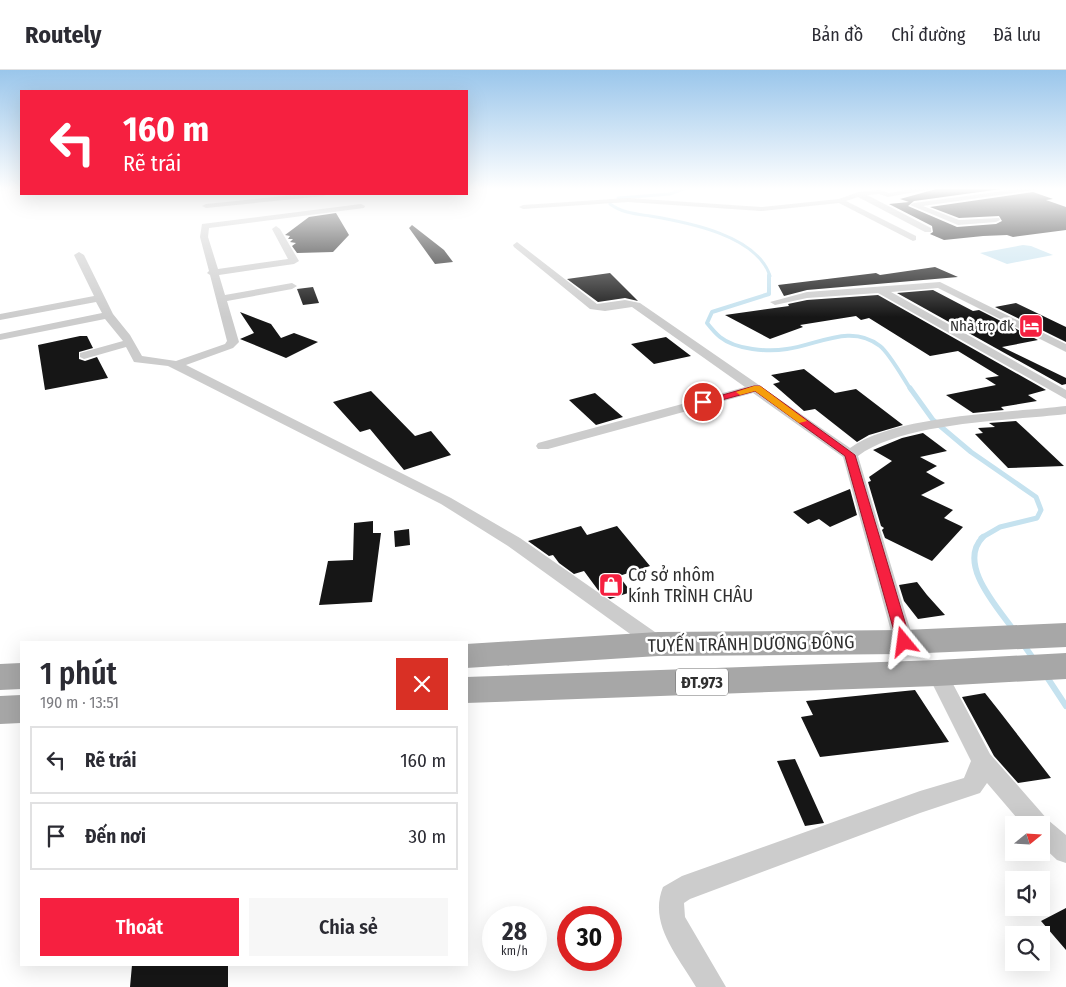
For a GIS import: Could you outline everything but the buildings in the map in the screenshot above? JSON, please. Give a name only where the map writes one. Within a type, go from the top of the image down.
[{"type":"main road","name":"TUYẾN TRÁNH DƯƠNG ĐÔNG","points":[[468,656],[658,644],[904,642],[1066,635]]},
{"type":"main road","name":"TUYẾN TRÁNH DƯƠNG ĐÔNG","points":[[468,690],[937,673],[1066,666]]},
{"type":"main road","points":[[0,677],[20,676]]},
{"type":"main road","points":[[0,710],[20,709]]},
{"type":"street","points":[[176,365],[228,346],[233,342],[212,273],[204,237],[205,231]]},
{"type":"street","points":[[212,273],[294,261],[277,231]]},
{"type":"street","points":[[899,231],[913,238]]},
{"type":"street","points":[[517,245],[588,303],[604,309],[623,302],[636,305],[850,455],[904,642]]},
{"type":"street","points":[[79,256],[108,316],[129,343],[138,359],[176,365],[381,466],[446,501],[514,542],[658,644]]},
{"type":"street","points":[[775,302],[807,295],[940,285],[1066,349]]},
{"type":"street","points":[[220,299],[292,286]]},
{"type":"street","points":[[879,289],[1066,395]]},
{"type":"street","points":[[0,317],[100,298]]},
{"type":"street","points":[[0,337],[108,316]]},
{"type":"street","points":[[84,355],[129,343]]},
{"type":"street","points":[[543,446],[757,388]]},
{"type":"street","points":[[850,455],[865,444],[879,438],[916,428],[1066,410]]},
{"type":"street","points":[[937,673],[982,761],[1030,816]]},
{"type":"street","points":[[712,987],[672,921],[670,906],[672,896],[682,889],[920,802],[972,786],[979,775],[982,761]]},
{"type":"street","points":[[1050,837],[1066,851]]},
{"type":"water","points":[[1023,245],[1031,246],[1053,255],[1007,264],[980,253]]},
{"type":"waterway","points":[[712,231],[751,250],[763,262],[770,276]]},
{"type":"waterway","points":[[769,275],[769,294],[712,312],[707,323],[720,337],[735,345],[752,349],[771,350],[799,347],[834,337],[858,336],[869,339],[884,350],[911,390]]},
{"type":"waterway","points":[[910,388],[933,420],[971,452],[1036,497],[1041,510],[1037,518],[1000,527],[981,538]]},
{"type":"waterway","points":[[983,537],[976,548],[974,560],[977,573],[991,599],[1015,632]]},
{"type":"waterway","points":[[1023,644],[1035,661]]},
{"type":"waterway","points":[[1045,674],[1066,706]]},
{"type":"slow traffic","points":[[740,392],[757,388],[802,421]]},
{"type":"place","name":"Nhà trọ đk","points":[[1031,326]]},
{"type":"place","name":"Cơ sở nhôm kính TRÌNH CHÂU","points":[[611,585]]},
{"type":"route","points":[[703,402],[757,388],[850,455],[904,642]]}]
